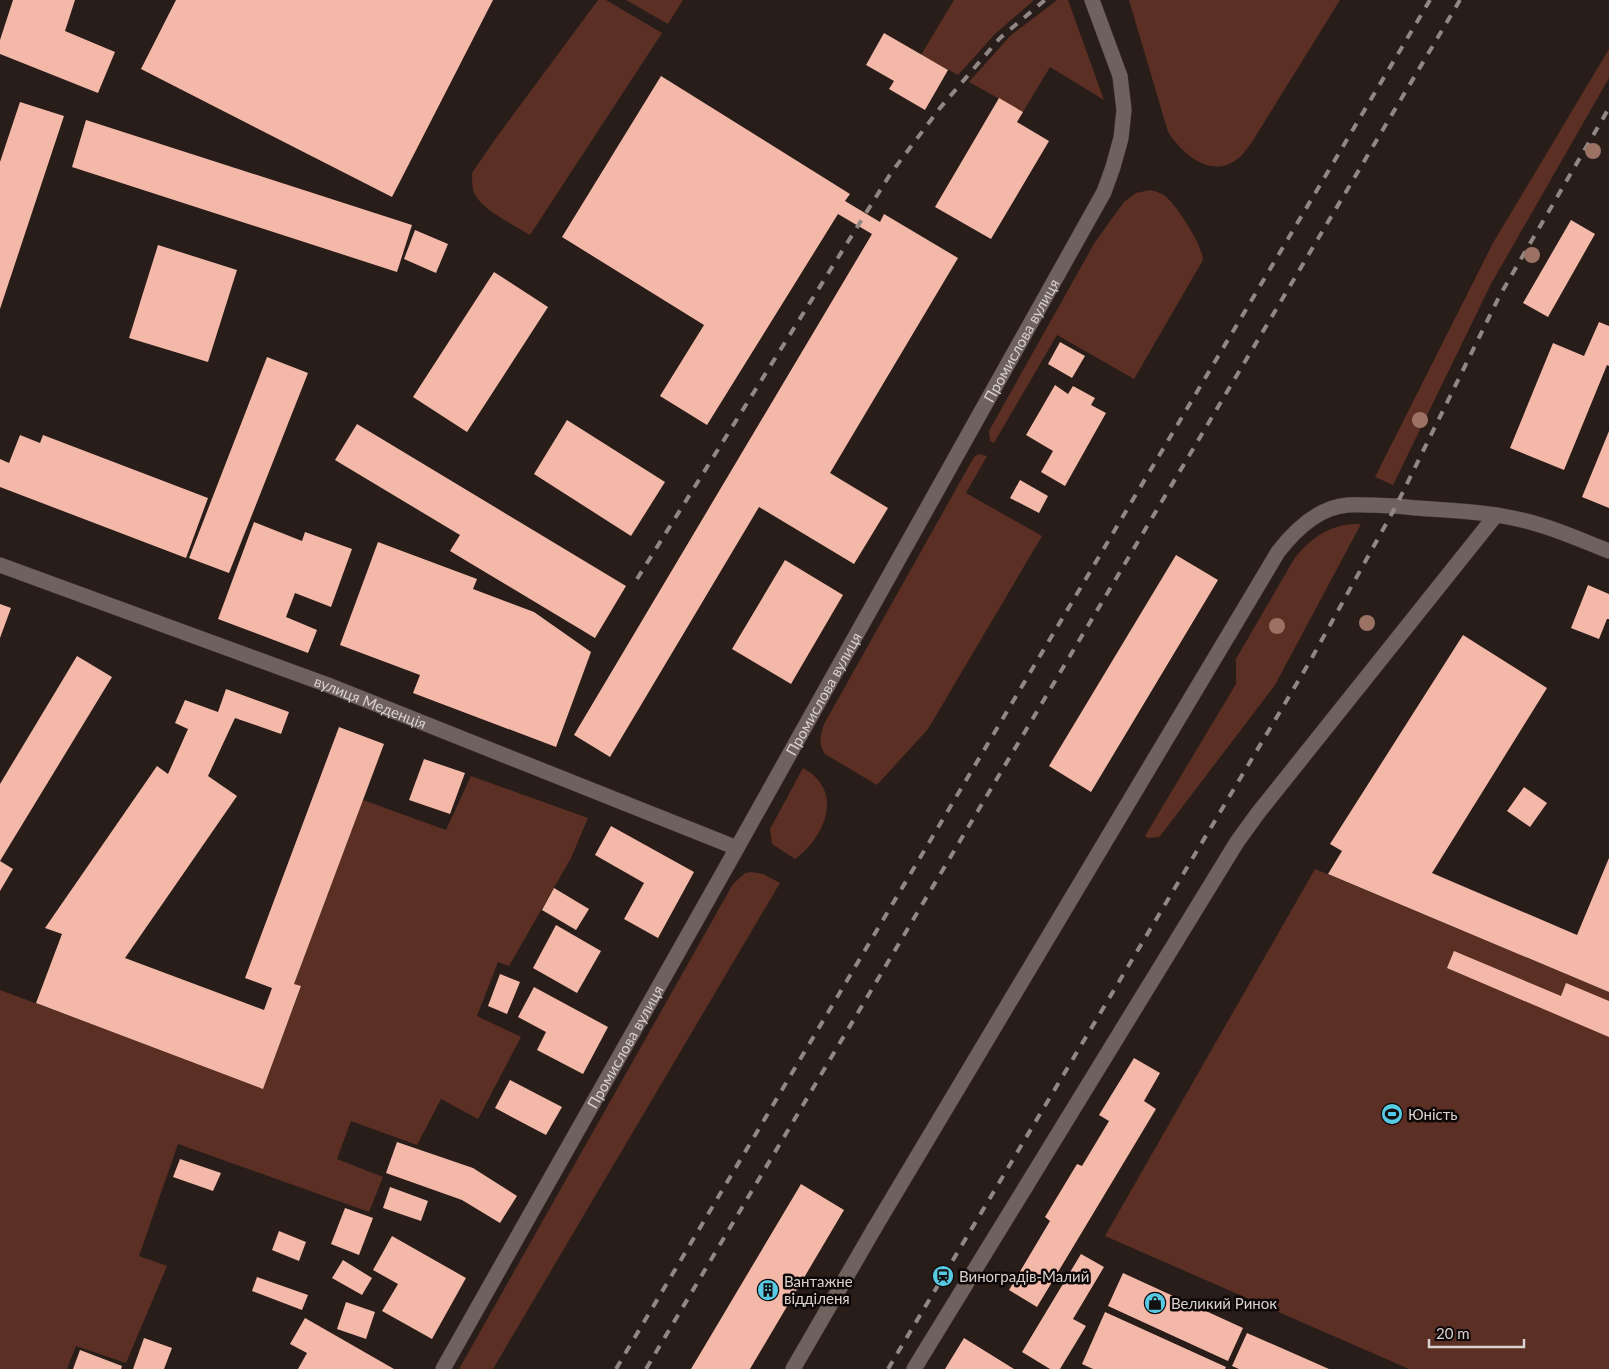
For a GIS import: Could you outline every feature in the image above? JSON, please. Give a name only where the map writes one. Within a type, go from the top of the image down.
[{"type":"street","name":"Промислова вулиця","points":[[443,1369],[738,848],[1104,192],[1121,138],[1124,110],[1120,76],[1092,0]]},
{"type":"street","points":[[793,1369],[874,1229],[1278,552],[1297,530],[1335,507],[1347,505],[1396,506],[1496,515],[1529,521],[1552,528],[1609,551]]},
{"type":"street","points":[[914,1369],[1237,842],[1258,813],[1496,515]]},
{"type":"street","name":"вулиця Меденція","points":[[0,565],[328,685],[738,848]]},
{"type":"shaded area","points":[[598,0],[606,0],[662,33],[530,235],[499,217],[478,199],[473,191],[472,173]]},
{"type":"shaded area","points":[[626,0],[683,0],[668,24]]},
{"type":"shaded area","points":[[954,0],[1034,0],[995,34],[958,75],[921,55]]},
{"type":"shaded area","points":[[1057,0],[1068,0],[1104,100],[1050,67],[1023,112],[969,82],[1010,36]]},
{"type":"shaded area","points":[[1129,0],[1340,0],[1252,142],[1240,157],[1230,164],[1209,166],[1190,156],[1174,141],[1168,132]]},
{"type":"shaded area","points":[[1609,49],[1609,78],[1491,284],[1393,485],[1375,477],[1493,243]]},
{"type":"shaded area","points":[[1150,190],[1165,196],[1176,207],[1199,245],[1203,260],[1134,379],[1057,335],[994,443],[990,441],[989,431],[1095,242],[1124,202],[1136,193]]},
{"type":"shaded area","points":[[979,454],[987,456],[966,493],[1042,536],[928,729],[877,785],[825,754],[821,746],[821,732],[974,457]]},
{"type":"shaded area","points":[[1351,524],[1361,524],[1275,685],[1164,831],[1159,837],[1148,838],[1145,836],[1236,684],[1236,659],[1294,559],[1312,540],[1326,531]]},
{"type":"shaded area","points":[[803,768],[816,778],[824,789],[827,801],[826,814],[822,827],[815,839],[795,859],[772,844],[770,829]]},
{"type":"shaded area","points":[[471,776],[588,818],[571,858],[509,966],[498,962],[477,1016],[521,1037],[478,1119],[441,1099],[417,1145],[351,1121],[337,1159],[383,1177],[369,1212],[178,1144],[139,1256],[167,1266],[126,1363],[76,1346],[67,1369],[0,1369],[0,990],[263,1088],[301,987],[294,984],[363,800],[446,830]]},
{"type":"shaded area","name":"Юність","points":[[1315,869],[1609,992],[1609,1369],[1409,1369],[1105,1236]]},
{"type":"shaded area","points":[[745,873],[763,874],[780,883],[493,1369],[459,1369],[733,884]]},
{"type":"building","points":[[13,0],[75,0],[65,31],[115,52],[98,93],[0,54],[0,40]]},
{"type":"building","points":[[176,0],[493,0],[392,197],[141,69]]},
{"type":"building","points":[[884,33],[948,70],[925,110],[889,89],[894,81],[866,65]]},
{"type":"building","points":[[661,76],[850,194],[845,201],[880,222],[884,214],[958,258],[830,473],[888,508],[854,564],[759,507],[610,757],[574,735],[872,234],[838,214],[707,425],[660,396],[704,325],[562,237]]},
{"type":"building","points":[[999,98],[1023,112],[1017,122],[1049,141],[991,239],[935,207]]},
{"type":"building","points":[[20,102],[64,116],[0,309],[0,162]]},
{"type":"building","points":[[86,120],[412,225],[397,272],[72,167]]},
{"type":"building","points":[[1571,220],[1595,234],[1548,317],[1523,303]]},
{"type":"building","points":[[415,230],[448,244],[436,273],[404,259]]},
{"type":"building","points":[[158,245],[237,270],[208,362],[129,338]]},
{"type":"building","points":[[494,272],[548,307],[467,432],[413,397]]},
{"type":"building","points":[[1599,322],[1609,326],[1609,366],[1607,365],[1564,470],[1510,448],[1553,343],[1584,356]]},
{"type":"building","points":[[1060,342],[1085,356],[1072,378],[1048,364]]},
{"type":"building","points":[[267,357],[308,373],[229,573],[189,558]]},
{"type":"building","points":[[1055,385],[1068,394],[1073,386],[1095,398],[1091,405],[1106,413],[1065,486],[1041,472],[1053,451],[1026,435]]},
{"type":"building","points":[[567,420],[665,482],[631,536],[534,474]]},
{"type":"building","points":[[357,424],[626,586],[595,638],[450,551],[460,535],[335,460]]},
{"type":"building","points":[[1609,431],[1609,508],[1582,497]]},
{"type":"building","points":[[20,435],[40,443],[43,435],[208,498],[186,558],[0,487],[0,459],[9,463]]},
{"type":"building","points":[[1020,480],[1048,496],[1039,513],[1010,498]]},
{"type":"building","points":[[254,522],[302,541],[305,532],[352,549],[331,607],[295,593],[286,617],[317,630],[308,653],[218,619]]},
{"type":"building","points":[[378,542],[477,579],[473,589],[534,612],[591,652],[556,747],[413,693],[420,675],[340,645]]},
{"type":"building","points":[[1176,555],[1218,580],[1091,792],[1049,766]]},
{"type":"building","points":[[785,560],[843,595],[791,684],[732,649]]},
{"type":"building","points":[[1588,585],[1609,594],[1609,619],[1607,619],[1599,639],[1571,628]]},
{"type":"building","points":[[0,604],[11,608],[0,638]]},
{"type":"building","points":[[1463,635],[1547,688],[1432,873],[1577,935],[1609,858],[1609,992],[1328,874],[1342,851],[1330,844]]},
{"type":"building","points":[[77,656],[112,677],[0,861],[0,784]]},
{"type":"building","points":[[226,689],[289,712],[281,734],[235,718],[208,776],[237,796],[125,958],[264,1010],[272,988],[245,978],[339,727],[384,744],[294,984],[301,986],[263,1089],[36,1003],[62,934],[45,928],[157,766],[168,774],[188,729],[175,723],[185,700],[218,712]]},
{"type":"building","points":[[424,759],[465,773],[450,814],[409,800]]},
{"type":"building","points":[[1524,787],[1547,803],[1530,827],[1507,811]]},
{"type":"building","points":[[611,826],[694,872],[658,938],[624,919],[644,883],[595,855]]},
{"type":"building","points":[[0,861],[13,869],[0,891]]},
{"type":"building","points":[[554,888],[589,909],[576,930],[542,910]]},
{"type":"building","points":[[556,925],[601,951],[577,993],[533,968]]},
{"type":"building","points":[[1454,951],[1561,996],[1566,983],[1609,1001],[1609,1037],[1447,968]]},
{"type":"building","points":[[500,974],[520,982],[507,1014],[488,1006]]},
{"type":"building","points":[[534,987],[608,1027],[583,1074],[537,1050],[546,1032],[518,1017]]},
{"type":"building","points":[[1134,1058],[1160,1073],[1144,1101],[1156,1109],[1037,1307],[1009,1290],[1050,1221],[1045,1217],[1077,1164],[1082,1166],[1109,1121],[1099,1115]]},
{"type":"building","points":[[510,1080],[562,1107],[546,1135],[495,1108]]},
{"type":"building","points":[[397,1142],[473,1168],[517,1196],[500,1223],[462,1200],[386,1173]]},
{"type":"building","points":[[180,1159],[221,1173],[213,1191],[173,1177]]},
{"type":"building","name":"Вантажне відділеня","points":[[801,1184],[844,1210],[750,1369],[691,1369]]},
{"type":"building","points":[[390,1187],[428,1201],[421,1221],[383,1208]]},
{"type":"building","points":[[345,1208],[373,1218],[359,1255],[331,1244]]},
{"type":"building","points":[[279,1231],[306,1242],[299,1261],[272,1250]]},
{"type":"building","points":[[392,1236],[466,1278],[432,1339],[382,1311],[398,1284],[373,1270]]},
{"type":"building","points":[[1081,1254],[1104,1267],[1073,1319],[1086,1326],[1060,1369],[1050,1369],[1022,1352]]},
{"type":"building","points":[[343,1260],[372,1278],[362,1295],[332,1278]]},
{"type":"building","points":[[1123,1273],[1243,1328],[1228,1361],[1108,1306]]},
{"type":"building","points":[[257,1277],[308,1295],[302,1310],[252,1291]]},
{"type":"building","points":[[346,1302],[375,1312],[366,1339],[337,1329]]},
{"type":"building","points":[[1105,1312],[1226,1367],[1225,1369],[1093,1369],[1082,1364]]},
{"type":"building","points":[[305,1318],[394,1369],[298,1369],[307,1353],[290,1344]]},
{"type":"building","points":[[1247,1333],[1329,1369],[1239,1369],[1232,1366]]},
{"type":"building","points":[[144,1338],[172,1348],[164,1369],[133,1369]]},
{"type":"building","points":[[964,1338],[1014,1369],[945,1369]]},
{"type":"building","points":[[80,1350],[122,1366],[121,1369],[73,1369]]},
{"type":"railway","points":[[637,579],[891,173],[940,108],[1000,38],[1045,0]]},
{"type":"railway","points":[[616,1369],[1430,0]]},
{"type":"railway","points":[[646,1369],[1460,0]]},
{"type":"railway","points":[[888,1369],[1309,663],[1396,506],[1500,295],[1609,108]]},
{"type":"place","name":"Юність","points":[[1392,1114]]},
{"type":"place","name":"Виноградів-Малий","points":[[943,1276]]},
{"type":"place","name":"Вантажне відділеня","points":[[768,1290]]},
{"type":"place","name":"Великий Ринок","points":[[1155,1303]]}]
